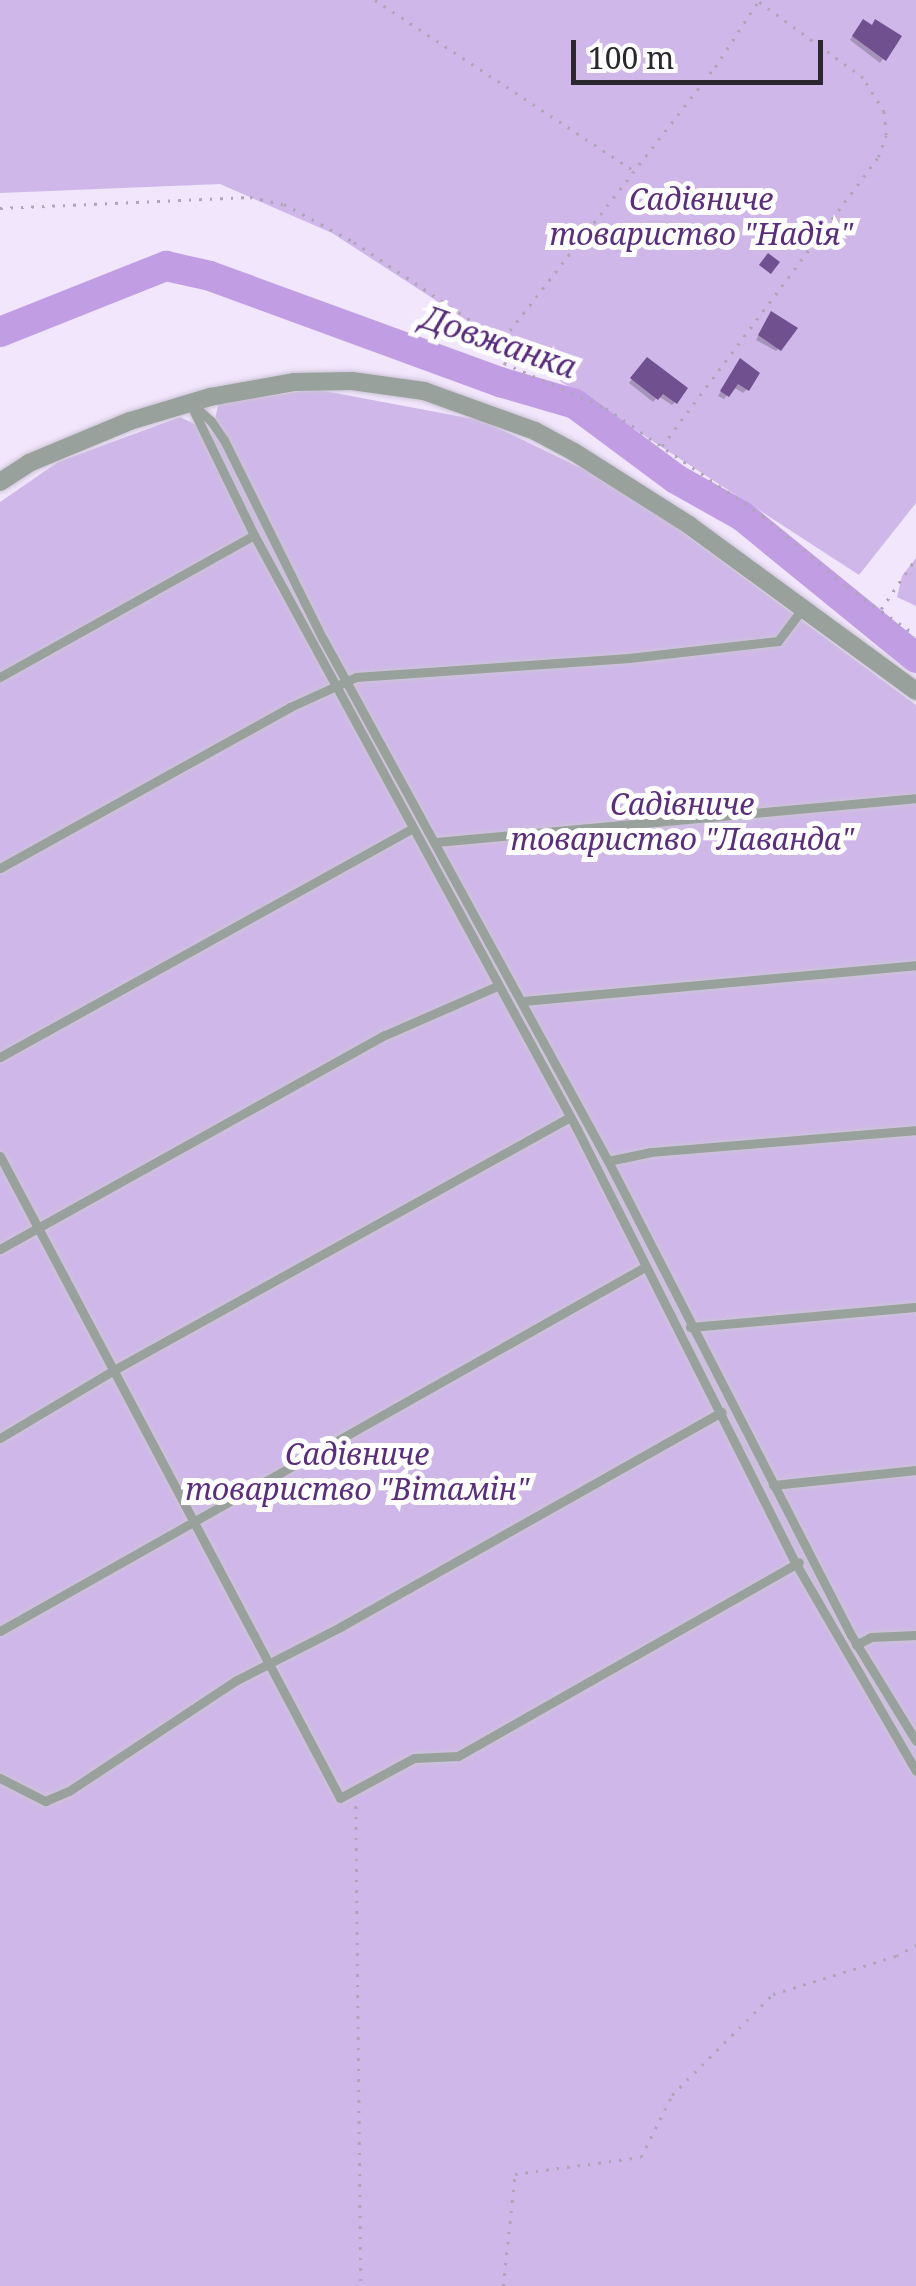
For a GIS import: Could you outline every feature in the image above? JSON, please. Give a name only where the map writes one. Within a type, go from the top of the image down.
[{"type":"street","points":[[0,482],[29,463],[130,421],[190,403],[294,382],[352,381],[424,391],[535,431],[574,452],[689,525],[916,691]]},
{"type":"lane","points":[[190,403],[254,534],[570,1117],[796,1564],[916,1771]]},
{"type":"lane","points":[[190,403],[211,420],[224,440],[348,681],[608,1161],[856,1645],[916,1741]]},
{"type":"lane","points":[[0,676],[254,534]]},
{"type":"lane","points":[[0,868],[356,677],[629,658],[778,641],[802,609]]},
{"type":"lane","points":[[435,842],[916,798]]},
{"type":"lane","points":[[0,1057],[412,828]]},
{"type":"lane","points":[[522,1001],[916,965]]},
{"type":"lane","points":[[0,1249],[385,1035],[498,986]]},
{"type":"lane","points":[[0,1438],[113,1370],[570,1117]]},
{"type":"lane","points":[[608,1161],[652,1152],[916,1130]]},
{"type":"lane","points":[[0,1156],[340,1798],[414,1758],[458,1756],[810,1557]]},
{"type":"lane","points":[[0,1631],[645,1267]]},
{"type":"lane","points":[[690,1327],[916,1307]]},
{"type":"lane","points":[[0,1778],[45,1801],[85,1780],[237,1680],[271,1665],[720,1414],[730,1402]]},
{"type":"lane","points":[[773,1485],[916,1470]]},
{"type":"lane","points":[[856,1645],[871,1637],[916,1634]]},
{"type":"path","points":[[375,0],[634,171]]},
{"type":"path","points":[[496,348],[512,334],[715,67],[757,1],[864,78],[884,112],[886,135],[878,157],[662,447]]},
{"type":"path","points":[[0,208],[250,197],[284,204],[354,242],[472,321],[504,363],[606,408],[763,516],[916,635]]},
{"type":"path","points":[[880,610],[916,558]]},
{"type":"path","points":[[356,1789],[361,2286]]},
{"type":"path","points":[[503,2286],[516,2174],[641,2156],[672,2095],[773,1994],[896,1956],[916,1945]]},
{"type":"green space","name":"Садівниче товариство \"Надія\"","points":[[0,0],[916,0],[916,503],[859,575],[332,233],[220,184],[0,193]]},
{"type":"green space","points":[[314,389],[484,421],[624,489],[916,705],[916,2286],[0,2286],[0,502],[58,462],[180,417],[213,433],[218,404]]},
{"type":"green space","points":[[916,558],[916,606],[897,597],[902,576]]},
{"type":"building","points":[[863,19],[872,25],[875,19],[902,36],[886,61],[852,36]]},
{"type":"building","points":[[768,253],[780,262],[771,274],[759,265]]},
{"type":"building","points":[[771,311],[798,328],[781,351],[758,335]]},
{"type":"building","points":[[647,357],[688,388],[677,404],[663,394],[658,400],[630,378]]},
{"type":"building","points":[[740,358],[760,373],[749,391],[738,384],[729,397],[720,391]]},
{"type":"waterway","name":"Довжанка","points":[[0,332],[166,266],[210,276],[500,382],[575,404],[676,479],[742,516],[916,658]]},
{"type":"park label","name":"Садівниче товариство \"Лаванда\"","points":[[682,821]]},
{"type":"park label","name":"Садівниче товариство \"Вітамін\"","points":[[357,1471]]}]
